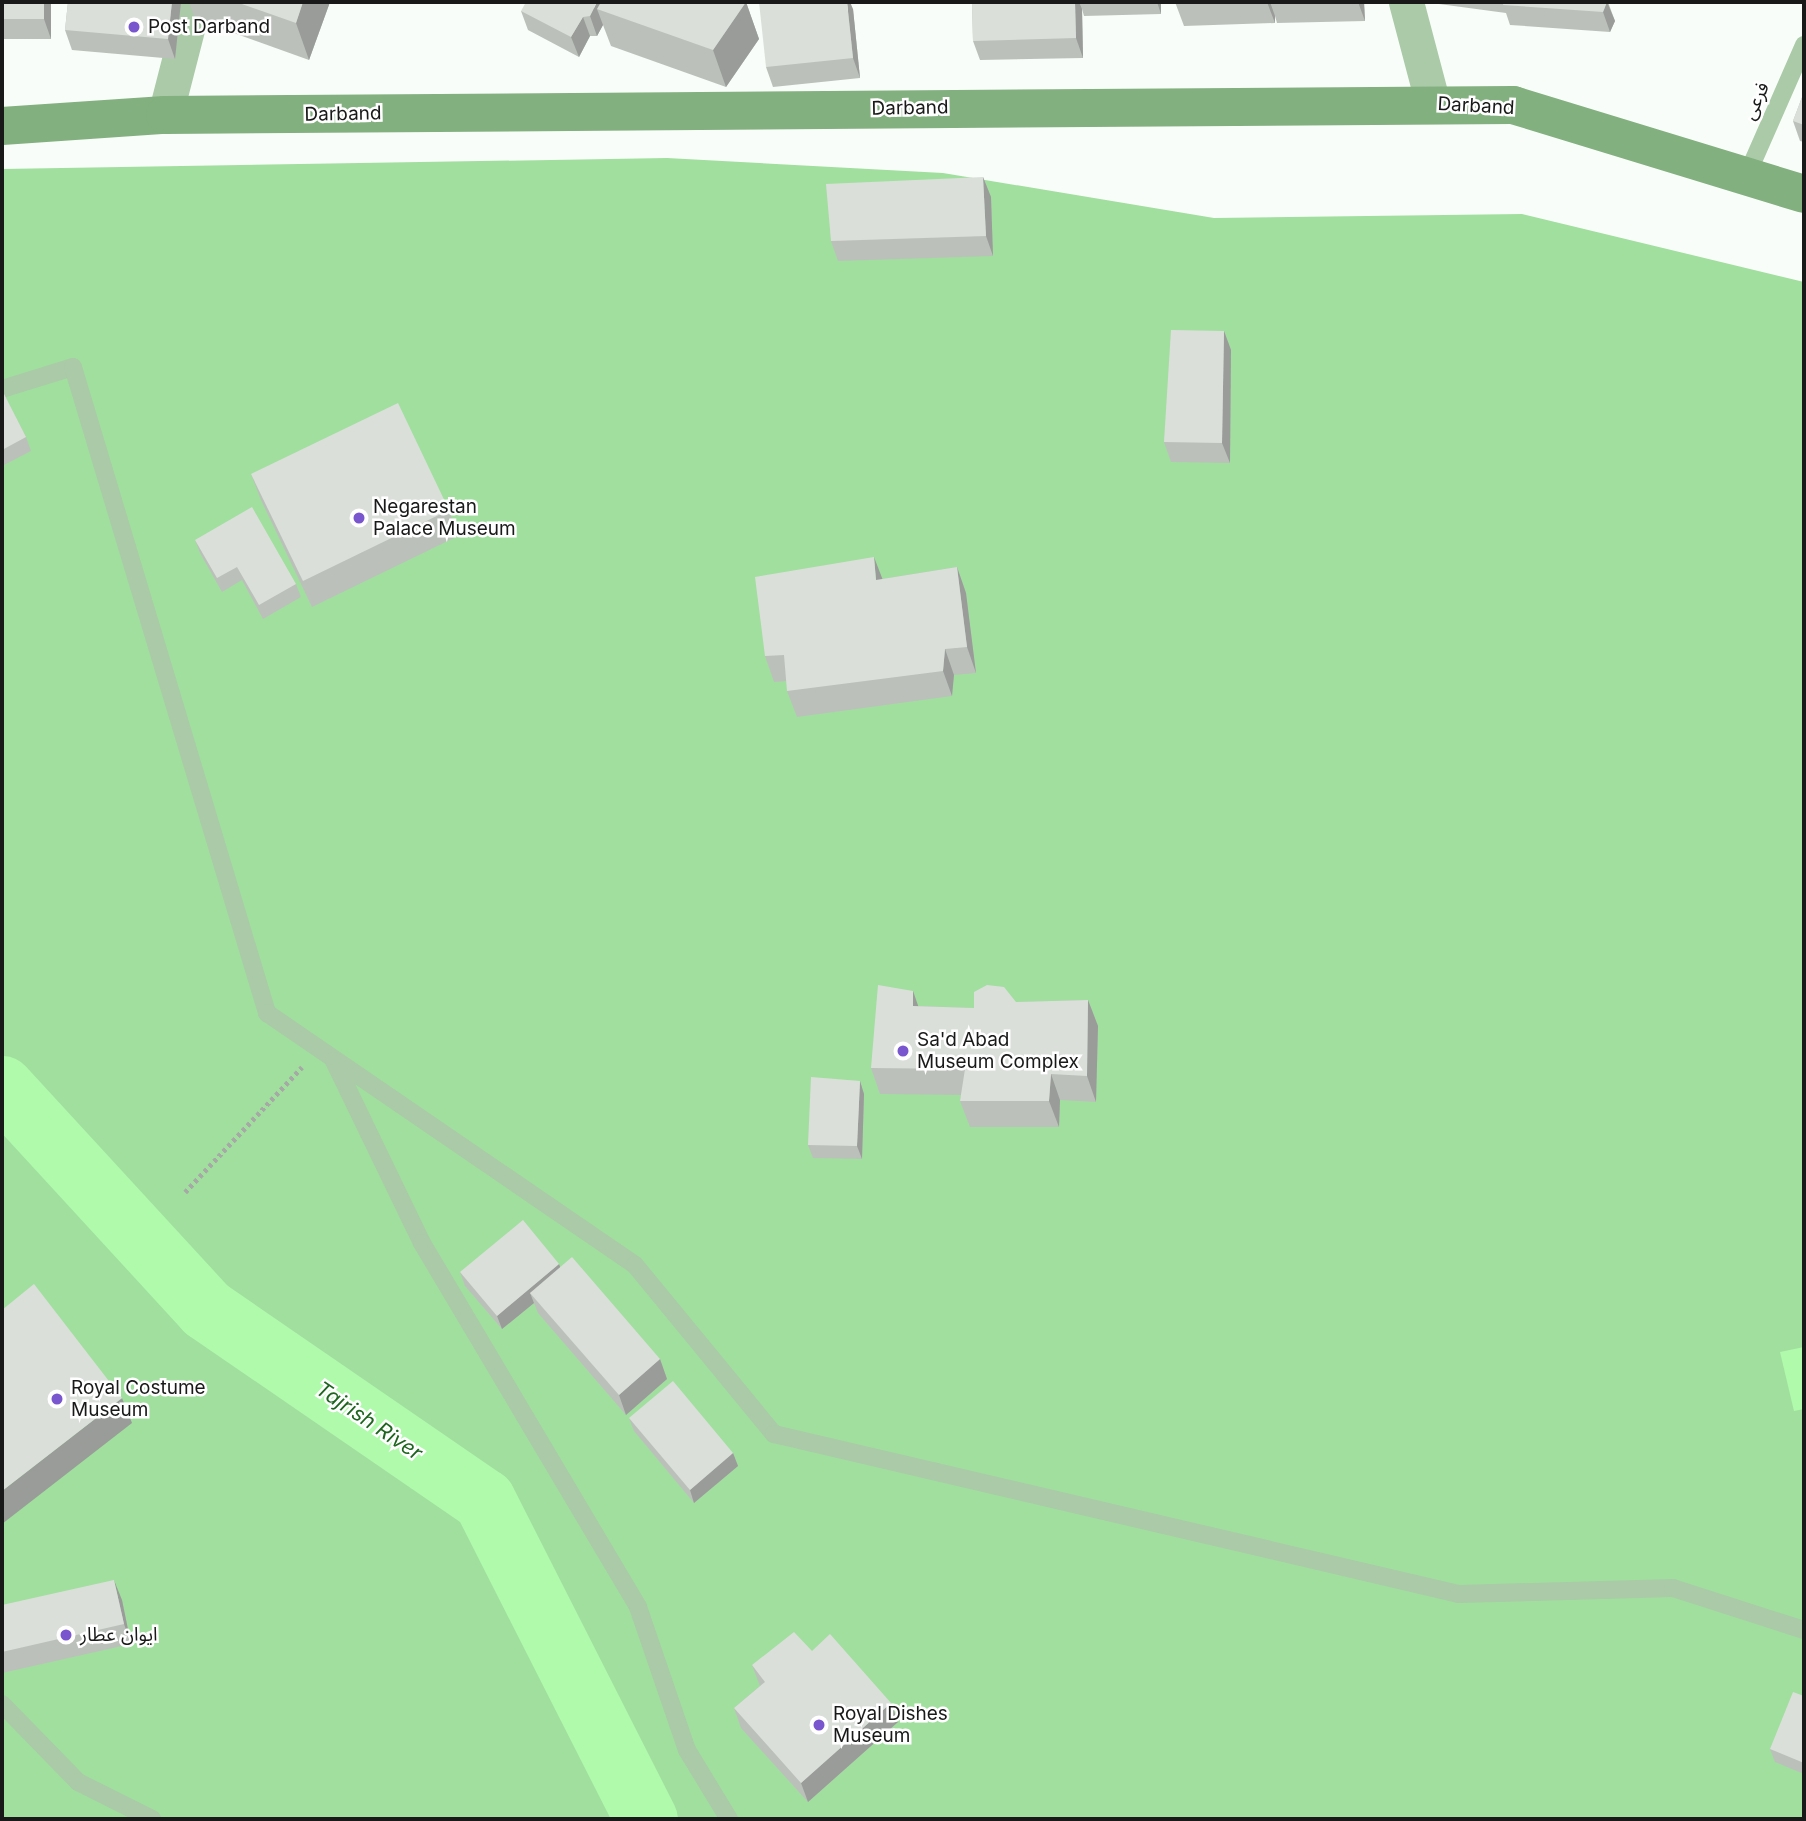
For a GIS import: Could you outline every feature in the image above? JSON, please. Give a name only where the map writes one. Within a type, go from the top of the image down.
[{"type":"main road","name":"Darband","points":[[2,126],[165,115],[1513,105],[1747,174],[1804,194]]},
{"type":"street","points":[[165,115],[194,2]]},
{"type":"street","points":[[1406,2],[1433,104]]},
{"type":"lane","name":"فرعی","points":[[1747,174],[1804,45]]},
{"type":"lane","points":[[2,389],[73,366],[267,1013],[635,1265],[774,1434],[1459,1594],[1673,1588],[1804,1630]]},
{"type":"lane","points":[[326,1053],[422,1243],[638,1607],[687,1750],[729,1819]]},
{"type":"lane","points":[[2,1704],[78,1782],[152,1819]]},
{"type":"path","points":[[185,1192],[326,1053]]},
{"type":"shaded area","name":"Sa'd Abad Museum Complex","points":[[667,158],[943,173],[1214,218],[1522,214],[1804,282],[1804,1819],[2,1819],[2,169]]},
{"type":"shaded area","points":[[1804,1347],[1804,1409],[1794,1411],[1780,1352]]},
{"type":"building","points":[[2,2],[44,2],[44,19],[2,19]]},
{"type":"building","points":[[68,2],[172,2],[168,39],[65,30]]},
{"type":"building","points":[[236,2],[303,2],[296,23]]},
{"type":"building","points":[[526,2],[597,2],[590,16],[583,17],[571,37],[521,11]]},
{"type":"building","points":[[601,2],[746,2],[713,50],[597,9]]},
{"type":"building","points":[[759,2],[847,2],[853,58],[766,67]]},
{"type":"building","points":[[972,2],[1075,2],[1076,38],[973,41]]},
{"type":"building","points":[[1504,2],[1607,2],[1603,12],[1503,5]]},
{"type":"building","points":[[1804,92],[1804,125],[1793,121]]},
{"type":"building","points":[[983,177],[986,236],[831,241],[826,184]]},
{"type":"building","points":[[1171,330],[1224,331],[1222,443],[1164,442]]},
{"type":"building","points":[[2,392],[26,437],[2,450]]},
{"type":"building","name":"Negarestan Palace Museum","points":[[398,403],[449,510],[303,581],[251,474]]},
{"type":"building","points":[[252,507],[296,584],[259,605],[237,567],[217,578],[195,540]]},
{"type":"building","points":[[874,557],[876,580],[957,567],[967,647],[945,649],[943,671],[787,691],[784,655],[765,656],[755,577]]},
{"type":"building","points":[[878,985],[913,991],[913,1006],[974,1008],[974,992],[987,985],[1004,987],[1016,1002],[1088,1000],[1087,1076],[1051,1074],[1049,1101],[960,1101],[965,1069],[871,1068]]},
{"type":"building","points":[[811,1077],[860,1081],[857,1146],[808,1145]]},
{"type":"building","points":[[523,1220],[559,1264],[497,1316],[460,1272]]},
{"type":"building","points":[[572,1257],[660,1359],[619,1395],[530,1293]]},
{"type":"building","name":"Royal Costume Museum","points":[[34,1284],[122,1398],[2,1491],[2,1310]]},
{"type":"building","points":[[673,1381],[733,1453],[690,1490],[629,1418]]},
{"type":"building","points":[[114,1580],[124,1624],[2,1652],[2,1605]]},
{"type":"building","name":"Royal Dishes Museum","points":[[794,1632],[812,1651],[830,1634],[891,1703],[801,1783],[734,1708],[765,1682],[752,1665]]},
{"type":"building","points":[[1793,1692],[1804,1696],[1804,1763],[1770,1749]]},
{"type":"waterway","name":"Tajrish River","points":[[2,1087],[206,1309],[484,1500],[646,1819]]},
{"type":"place","name":"Post Darband","points":[[134,27]]},
{"type":"place","name":"Negarestan Palace Museum","points":[[359,518]]},
{"type":"place","name":"Sa'd Abad Museum Complex","points":[[903,1051]]},
{"type":"place","name":"Royal Costume Museum","points":[[57,1399]]},
{"type":"place","name":"ایوان عطار","points":[[66,1635]]},
{"type":"place","name":"Royal Dishes Museum","points":[[819,1725]]}]
